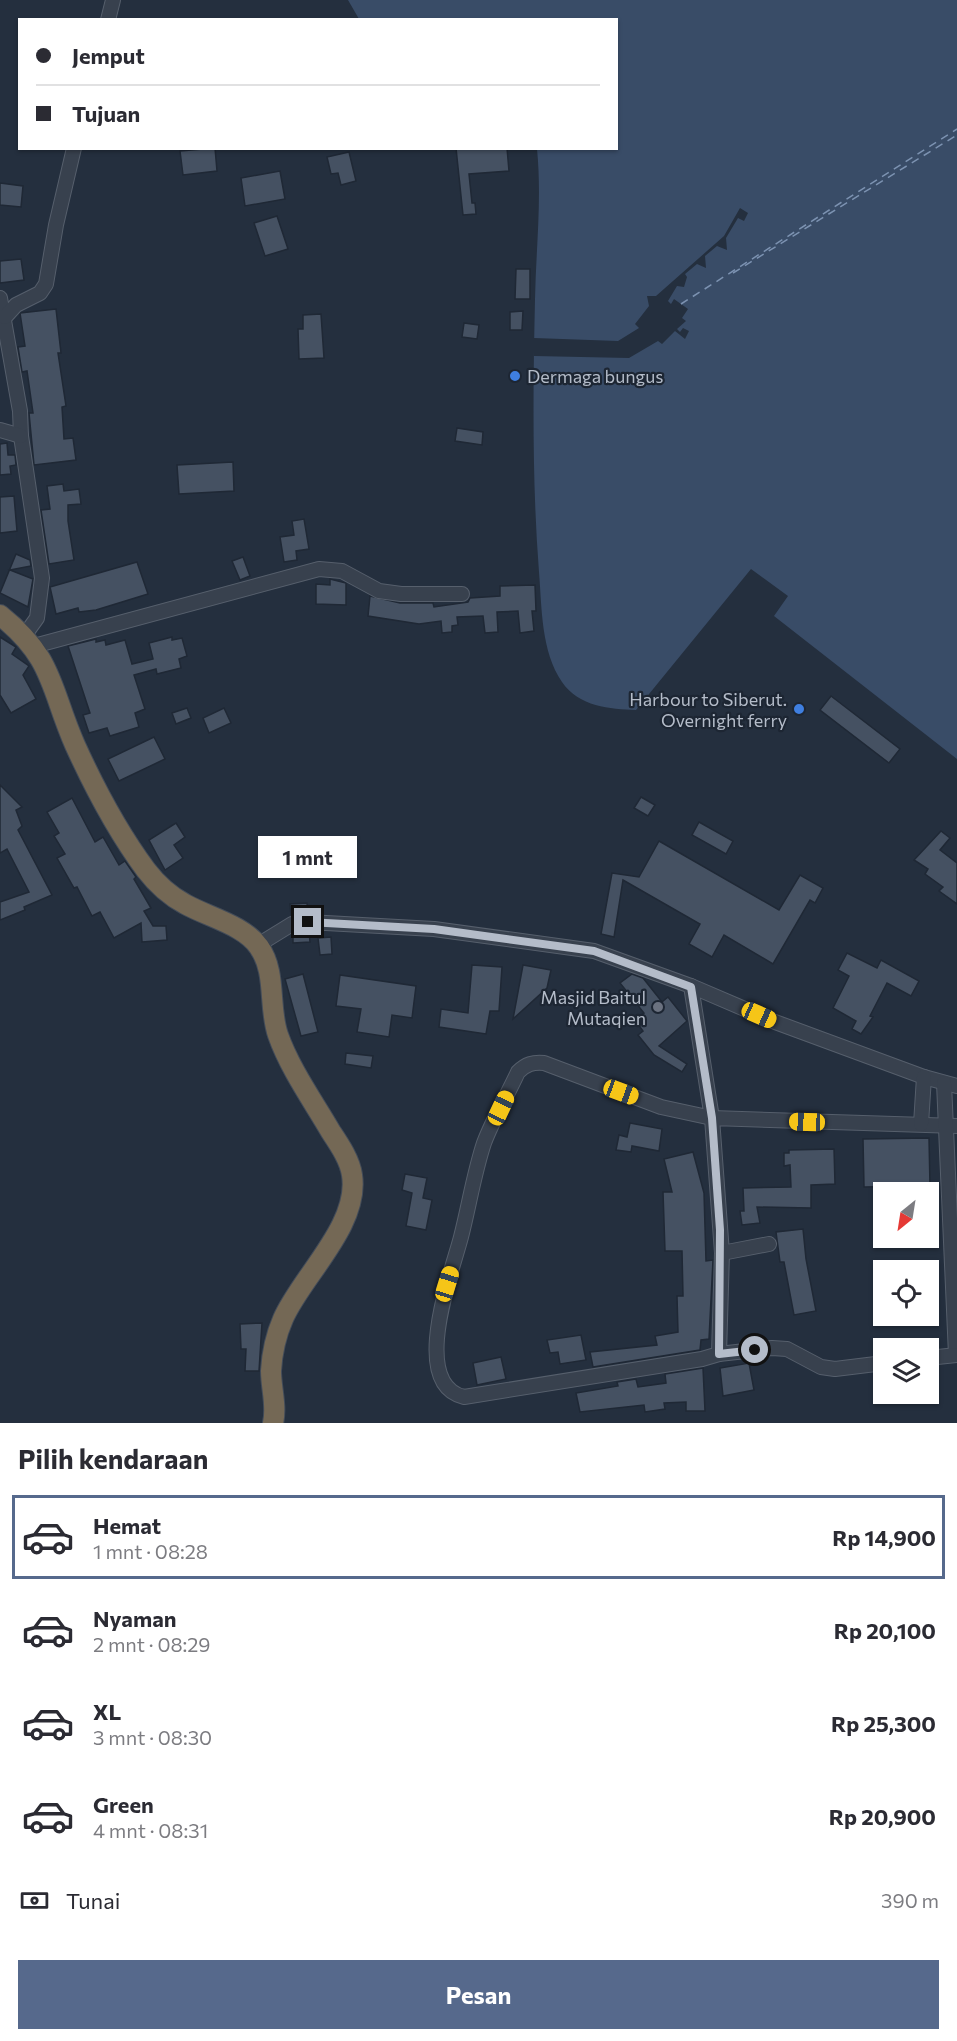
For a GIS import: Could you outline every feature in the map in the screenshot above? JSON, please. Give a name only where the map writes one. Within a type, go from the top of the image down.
[{"type":"highway","points":[[0,615],[29,641],[51,676],[59,702],[90,778],[118,828],[147,872],[166,891],[184,904],[243,933],[258,945],[268,963],[277,1032],[286,1055],[341,1148],[352,1174],[351,1193],[346,1213],[319,1263],[283,1318],[274,1345],[271,1371],[273,1423]]},
{"type":"street","points":[[108,18],[113,0]]},
{"type":"street","points":[[5,317],[16,305],[40,293],[46,284],[56,225],[74,150]]},
{"type":"street","points":[[0,298],[5,317],[42,578],[38,618],[29,641]]},
{"type":"street","points":[[0,430],[21,436]]},
{"type":"street","points":[[29,641],[319,569],[342,571],[379,591],[401,594],[462,594]]},
{"type":"street","points":[[308,922],[434,929],[585,950],[691,987],[775,1022],[924,1077],[950,1084],[956,1355],[939,1357]]},
{"type":"street","points":[[258,945],[292,924]]},
{"type":"street","points":[[691,987],[712,1118],[722,1253],[719,1354]]},
{"type":"street","points":[[873,1364],[835,1369],[821,1367],[787,1350],[772,1348],[719,1354],[702,1359],[464,1396],[455,1395],[445,1386],[439,1368],[441,1304],[459,1246],[484,1143],[518,1072],[523,1066],[534,1062],[544,1063],[661,1107],[712,1118],[951,1126]]},
{"type":"street","points":[[921,1125],[924,1077]]},
{"type":"street","points":[[722,1253],[769,1244]]},
{"type":"water","points":[[348,0],[957,0],[957,759],[774,616],[788,596],[751,569],[636,710],[616,709],[586,702],[577,697],[562,682],[555,670],[546,643],[535,504],[535,299],[539,205],[537,150],[618,150],[618,18],[358,18]]},
{"type":"pier","points":[[740,208],[748,213],[744,221],[738,218],[726,238],[727,250],[717,246],[705,256],[706,268],[697,264],[685,274],[687,277],[684,287],[677,286],[668,301],[671,304],[674,299],[688,309],[682,318],[686,321],[677,329],[680,332],[683,328],[689,331],[685,339],[675,331],[662,344],[658,341],[629,358],[534,356],[534,338],[618,341],[639,328],[635,324],[649,306],[647,296],[656,296],[724,236]]},
{"type":"building","points":[[215,150],[217,171],[183,175],[180,151]]},
{"type":"building","points":[[456,150],[507,150],[509,171],[469,174],[472,203],[475,203],[476,214],[463,215]]},
{"type":"building","points":[[349,152],[356,181],[341,185],[338,173],[331,174],[327,157]]},
{"type":"building","points":[[280,171],[285,199],[245,206],[241,178]]},
{"type":"building","points":[[0,183],[23,186],[21,207],[0,205]]},
{"type":"building","points":[[277,216],[288,249],[265,256],[254,223]]},
{"type":"building","points":[[21,259],[24,280],[0,283],[0,261]]},
{"type":"building","points":[[516,269],[530,269],[530,299],[515,299]]},
{"type":"building","points":[[56,309],[61,353],[58,353],[66,406],[62,407],[64,439],[73,438],[76,460],[34,465],[29,413],[33,413],[27,371],[22,372],[18,347],[25,346],[20,313]]},
{"type":"building","points":[[523,311],[522,330],[510,330],[510,312]]},
{"type":"building","points":[[321,314],[324,358],[299,359],[298,329],[303,329],[303,315]]},
{"type":"building","points":[[464,323],[479,325],[477,339],[462,337]]},
{"type":"building","points":[[457,428],[483,432],[482,445],[455,441]]},
{"type":"building","points":[[7,443],[8,455],[15,455],[16,465],[10,466],[11,474],[0,475],[0,444]]},
{"type":"building","points":[[233,462],[234,491],[179,494],[177,465]]},
{"type":"building","points":[[63,484],[64,491],[79,489],[81,504],[68,505],[74,560],[49,564],[41,510],[50,509],[47,486]]},
{"type":"building","points":[[14,496],[17,531],[0,533],[0,497]]},
{"type":"building","points":[[304,519],[309,549],[296,551],[297,560],[284,562],[280,537],[294,535],[292,521]]},
{"type":"building","points":[[16,554],[30,560],[31,566],[10,570],[33,579],[28,607],[0,593]]},
{"type":"building","points":[[243,557],[250,576],[240,580],[232,561]]},
{"type":"building","points":[[137,562],[148,594],[96,610],[79,612],[78,608],[56,614],[50,587]]},
{"type":"building","points":[[330,579],[346,583],[346,605],[316,604],[316,584],[330,585]]},
{"type":"building","points":[[535,585],[536,611],[532,611],[534,631],[520,633],[518,611],[497,612],[498,632],[485,633],[483,616],[457,617],[458,625],[452,626],[452,632],[442,633],[441,621],[419,624],[368,616],[370,596],[400,603],[433,603],[434,607],[468,602],[470,598],[500,596],[500,586]]},
{"type":"building","points":[[0,637],[16,647],[12,654],[29,666],[23,675],[36,699],[11,713],[0,695]]},
{"type":"building","points":[[172,637],[172,640],[182,638],[187,656],[179,659],[181,668],[157,674],[156,669],[134,675],[145,709],[135,713],[139,727],[110,736],[107,728],[89,733],[83,715],[90,713],[68,646],[96,639],[96,642],[105,640],[106,645],[125,640],[132,664],[153,659],[149,643]]},
{"type":"building","points":[[831,696],[900,749],[889,763],[820,710]]},
{"type":"building","points":[[187,708],[191,718],[176,724],[172,713]]},
{"type":"building","points":[[224,708],[231,723],[209,733],[203,718]]},
{"type":"building","points":[[154,737],[165,759],[119,781],[108,759]]},
{"type":"building","points":[[0,785],[22,807],[16,810],[22,826],[18,830],[52,895],[24,907],[25,910],[0,920],[0,902],[29,892],[7,849],[0,853]]},
{"type":"building","points":[[641,797],[655,805],[648,816],[634,808]]},
{"type":"building","points":[[72,798],[95,842],[103,837],[119,865],[125,861],[136,877],[134,879],[151,908],[144,911],[153,926],[166,926],[167,940],[142,942],[141,923],[114,938],[100,912],[92,916],[77,887],[74,888],[57,858],[65,854],[54,836],[59,833],[47,812]]},
{"type":"building","points":[[699,822],[733,841],[726,854],[692,835]]},
{"type":"building","points":[[176,823],[185,837],[174,845],[183,858],[165,870],[149,840]]},
{"type":"building","points":[[941,831],[950,838],[940,850],[957,863],[957,904],[939,891],[943,887],[925,874],[928,869],[914,860]]},
{"type":"building","points":[[659,841],[779,910],[800,875],[823,888],[815,903],[810,900],[773,964],[724,935],[712,957],[689,944],[700,924],[623,880],[614,937],[601,934],[612,873],[639,877]]},
{"type":"building","points":[[307,903],[308,913],[300,919],[291,915],[290,904]]},
{"type":"building","points":[[300,927],[309,931],[310,942],[293,943],[293,934]]},
{"type":"building","points":[[331,937],[332,954],[320,955],[318,938]]},
{"type":"building","points":[[847,953],[877,968],[881,960],[919,981],[911,996],[887,983],[870,1016],[873,1017],[861,1034],[852,1029],[856,1021],[833,1008],[849,976],[838,970]]},
{"type":"building","points":[[472,965],[502,967],[499,1011],[490,1011],[486,1034],[439,1027],[441,1009],[468,1013]]},
{"type":"building","points":[[523,965],[551,970],[547,988],[513,1019]]},
{"type":"building","points":[[303,974],[318,1032],[301,1036],[285,979]]},
{"type":"building","name":"Masjid Baitul Mutaqien","points":[[632,974],[643,978],[662,1002],[668,997],[687,1021],[659,1046],[687,1064],[682,1072],[654,1055],[638,1035],[643,1031],[635,1020],[644,1013],[620,983]]},
{"type":"building","points":[[340,975],[416,986],[412,1018],[392,1015],[389,1037],[357,1032],[361,1009],[336,1006]]},
{"type":"building","points":[[346,1053],[373,1056],[371,1068],[345,1064]]},
{"type":"building","points":[[630,1123],[662,1129],[659,1151],[632,1146],[631,1152],[616,1150],[619,1135],[627,1137]]},
{"type":"building","points":[[929,1138],[930,1182],[873,1182],[873,1187],[864,1187],[863,1139]]},
{"type":"building","points":[[834,1149],[835,1184],[811,1185],[811,1208],[757,1207],[760,1223],[742,1225],[740,1211],[744,1211],[743,1188],[791,1187],[790,1165],[784,1166],[784,1153],[789,1153],[789,1150]]},
{"type":"building","points":[[693,1152],[704,1193],[706,1261],[713,1260],[709,1339],[701,1340],[700,1350],[593,1367],[590,1352],[657,1345],[655,1336],[678,1332],[677,1296],[683,1296],[682,1251],[665,1251],[663,1192],[672,1192],[664,1159]]},
{"type":"building","points":[[405,1174],[427,1178],[423,1198],[432,1200],[426,1230],[406,1226],[412,1193],[402,1190]]},
{"type":"building","points":[[803,1229],[816,1311],[794,1315],[784,1262],[780,1262],[776,1232]]},
{"type":"building","points":[[262,1323],[259,1371],[245,1371],[246,1349],[241,1349],[240,1324]]},
{"type":"building","points":[[581,1335],[586,1360],[560,1364],[558,1352],[550,1353],[547,1340]]},
{"type":"building","points":[[501,1357],[506,1379],[477,1385],[473,1363]]},
{"type":"building","points":[[749,1363],[754,1390],[723,1396],[720,1368]]},
{"type":"building","points":[[703,1368],[705,1411],[686,1411],[686,1402],[664,1403],[665,1409],[645,1412],[644,1405],[580,1412],[576,1393],[618,1386],[617,1382],[636,1379],[638,1387],[666,1383],[665,1374]]},
{"type":"ferry route","points":[[681,304],[957,129]]},
{"type":"ferry route","points":[[733,273],[957,135]]},
{"type":"place","name":"Dermaga bungus","points":[[515,376]]},
{"type":"place","name":"Harbour to Siberut. Overnight ferry","points":[[799,709]]},
{"type":"place","name":"Masjid Baitul Mutaqien","points":[[658,1007]]},
{"type":"route","points":[[308,922],[434,929],[594,951],[691,987],[712,1118],[722,1253],[719,1354],[755,1350]]}]
